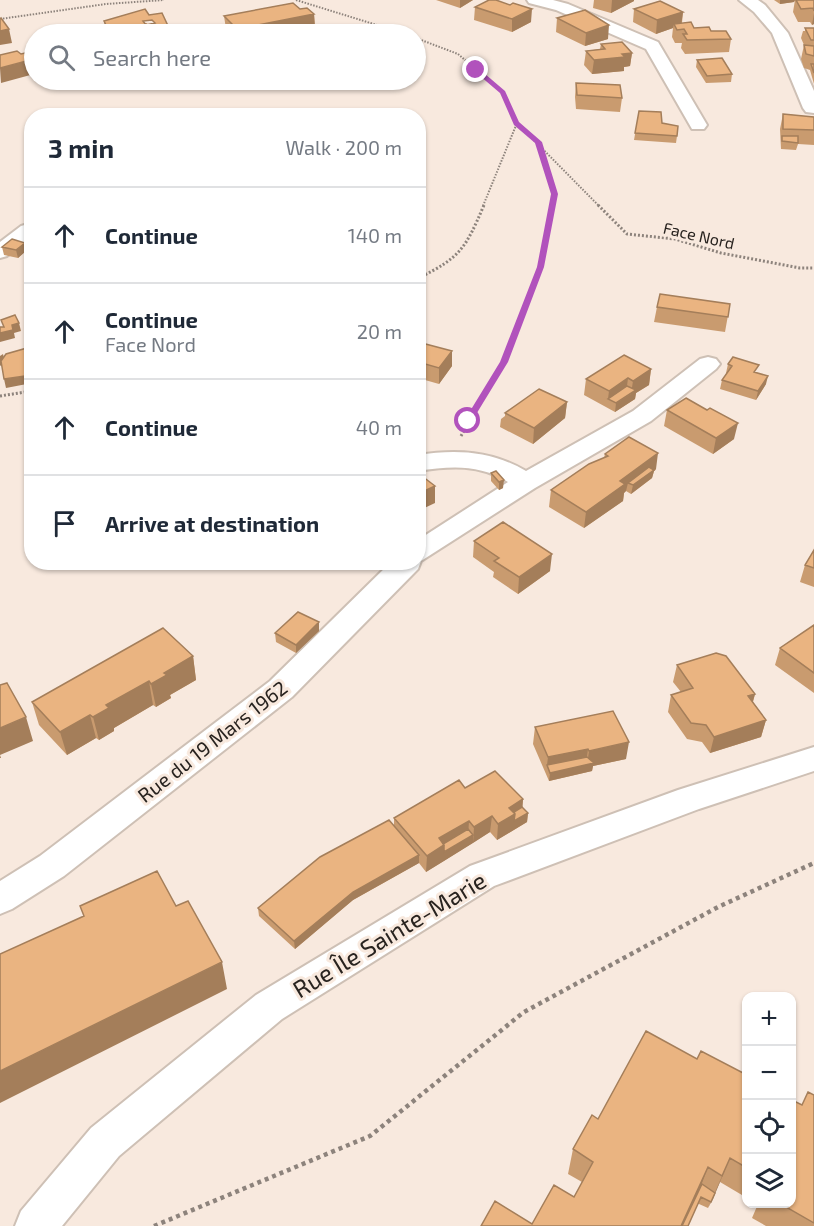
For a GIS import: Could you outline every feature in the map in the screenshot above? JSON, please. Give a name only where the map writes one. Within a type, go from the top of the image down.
[{"type":"street","points":[[535,0],[562,7],[652,46],[698,125]]},
{"type":"street","points":[[747,0],[757,5],[780,34],[812,108]]},
{"type":"street","points":[[0,252],[24,233]]},
{"type":"street","points":[[426,548],[526,482],[642,416],[708,364]]},
{"type":"street","points":[[426,461],[453,456],[502,466],[526,482]]},
{"type":"street","name":"Rue du 19 Mars 1962","points":[[9,884],[52,866],[280,689],[400,570]]},
{"type":"street","name":"Rue Île Sainte-Marie","points":[[36,1226],[105,1142],[269,1007],[482,876],[689,799],[814,759]]},
{"type":"path","points":[[0,19],[106,4],[164,0]]},
{"type":"path","points":[[296,0],[374,24]]},
{"type":"path","points":[[426,42],[458,54],[503,92],[517,123],[468,243],[441,267],[426,274]]},
{"type":"path","name":"Face Nord","points":[[517,123],[627,234],[675,239],[721,253],[800,268],[814,268]]},
{"type":"path","points":[[453,456],[468,421],[504,362],[540,267],[555,194],[540,146]]},
{"type":"path","points":[[0,396],[24,392]]},
{"type":"path","points":[[154,1226],[370,1136],[524,1012],[718,907],[814,864]]},
{"type":"building","points":[[489,0],[510,5],[513,3],[532,9],[512,19],[475,7]]},
{"type":"building","points":[[796,0],[814,0],[814,11],[813,8],[801,9]]},
{"type":"building","points":[[660,1],[683,12],[657,20],[634,9]]},
{"type":"building","points":[[293,3],[300,9],[307,8],[314,14],[263,24],[232,24],[224,16]]},
{"type":"building","points":[[145,9],[149,15],[162,13],[167,24],[150,24],[155,23],[152,20],[143,21],[145,24],[106,24],[104,21]]},
{"type":"building","points":[[585,10],[609,25],[586,33],[557,18]]},
{"type":"building","points":[[1,18],[9,29],[0,31]]},
{"type":"building","points":[[691,22],[694,28],[709,27],[711,31],[726,31],[731,39],[687,40],[683,34],[687,34],[684,29],[677,30],[674,24]]},
{"type":"building","points":[[805,28],[814,28],[814,40],[811,40]]},
{"type":"building","points":[[622,42],[632,53],[622,54],[625,57],[594,60],[586,51],[605,49],[601,44]]},
{"type":"building","points":[[804,45],[814,46],[814,56],[806,54]]},
{"type":"building","points":[[17,51],[24,53],[24,62],[0,68],[0,55]]},
{"type":"building","points":[[722,58],[732,74],[707,76],[697,60]]},
{"type":"building","points":[[576,83],[620,85],[622,98],[577,95]]},
{"type":"building","points":[[639,111],[661,112],[662,123],[678,126],[677,136],[635,133]]},
{"type":"building","points":[[783,114],[814,117],[814,130],[783,129]]},
{"type":"building","points":[[782,136],[798,136],[798,143],[782,141]]},
{"type":"building","points":[[12,239],[24,243],[16,250],[2,247]]},
{"type":"building","points":[[660,294],[730,304],[728,317],[657,307]]},
{"type":"building","points":[[15,315],[19,323],[12,325],[13,330],[0,333],[0,327],[4,327],[1,320]]},
{"type":"building","points":[[426,344],[452,351],[439,368],[426,364]]},
{"type":"building","points":[[24,349],[24,376],[4,379],[1,361],[6,354]]},
{"type":"building","points":[[624,355],[651,369],[633,381],[628,378],[609,391],[586,379]]},
{"type":"building","points":[[733,357],[759,365],[754,372],[768,376],[758,391],[722,380],[732,366],[728,364]]},
{"type":"building","points":[[627,386],[636,390],[616,403],[608,399]]},
{"type":"building","points":[[539,389],[567,402],[534,428],[505,413]]},
{"type":"building","points":[[686,398],[738,423],[716,438],[667,410]]},
{"type":"building","points":[[629,437],[658,453],[620,481],[625,484],[586,512],[551,490],[589,464],[608,456],[605,454]]},
{"type":"building","points":[[649,467],[654,470],[633,485],[628,483]]},
{"type":"building","points":[[496,471],[504,480],[499,482],[491,473]]},
{"type":"building","points":[[426,479],[435,486],[426,490]]},
{"type":"building","points":[[503,522],[552,554],[519,577],[494,561],[499,558],[474,541]]},
{"type":"building","points":[[814,550],[814,568],[805,565]]},
{"type":"building","points":[[298,612],[319,622],[296,645],[275,633]]},
{"type":"building","points":[[814,625],[814,673],[780,648]]},
{"type":"building","points":[[163,628],[193,656],[164,673],[167,675],[151,684],[149,681],[106,705],[109,708],[93,717],[90,715],[60,732],[32,702]]},
{"type":"building","points":[[716,653],[726,656],[755,694],[748,696],[766,720],[714,737],[706,725],[691,723],[671,695],[693,688],[677,665]]},
{"type":"building","points":[[7,683],[26,717],[0,728],[0,685]]},
{"type":"building","points":[[613,711],[629,742],[548,757],[535,727]]},
{"type":"building","points":[[587,757],[594,763],[550,773],[547,765]]},
{"type":"building","points":[[495,771],[523,799],[509,808],[515,814],[498,824],[492,816],[474,827],[469,821],[439,838],[444,845],[427,856],[394,818],[459,780],[465,788]]},
{"type":"building","points":[[522,807],[528,813],[514,821],[514,812]]},
{"type":"building","points":[[389,820],[419,855],[353,892],[294,941],[258,908],[320,857]]},
{"type":"building","points":[[468,829],[473,835],[444,852],[443,844]]},
{"type":"building","points":[[157,871],[176,906],[188,901],[222,962],[0,1071],[0,954],[84,916],[80,906]]},
{"type":"building","points":[[646,1031],[697,1059],[701,1051],[742,1072],[742,1165],[730,1158],[722,1176],[708,1167],[681,1226],[481,1226],[495,1201],[532,1224],[554,1185],[574,1197],[593,1162],[573,1149],[592,1115],[598,1119]]},
{"type":"building","points":[[808,1092],[814,1095],[814,1223],[788,1208],[796,1208],[796,1102],[802,1105]]},
{"type":"building","points":[[702,1184],[715,1193],[711,1202],[701,1197],[688,1226],[682,1226]]},
{"type":"route","points":[[468,421],[504,362],[540,267],[555,194],[538,142],[517,123],[503,92],[476,70]]}]
